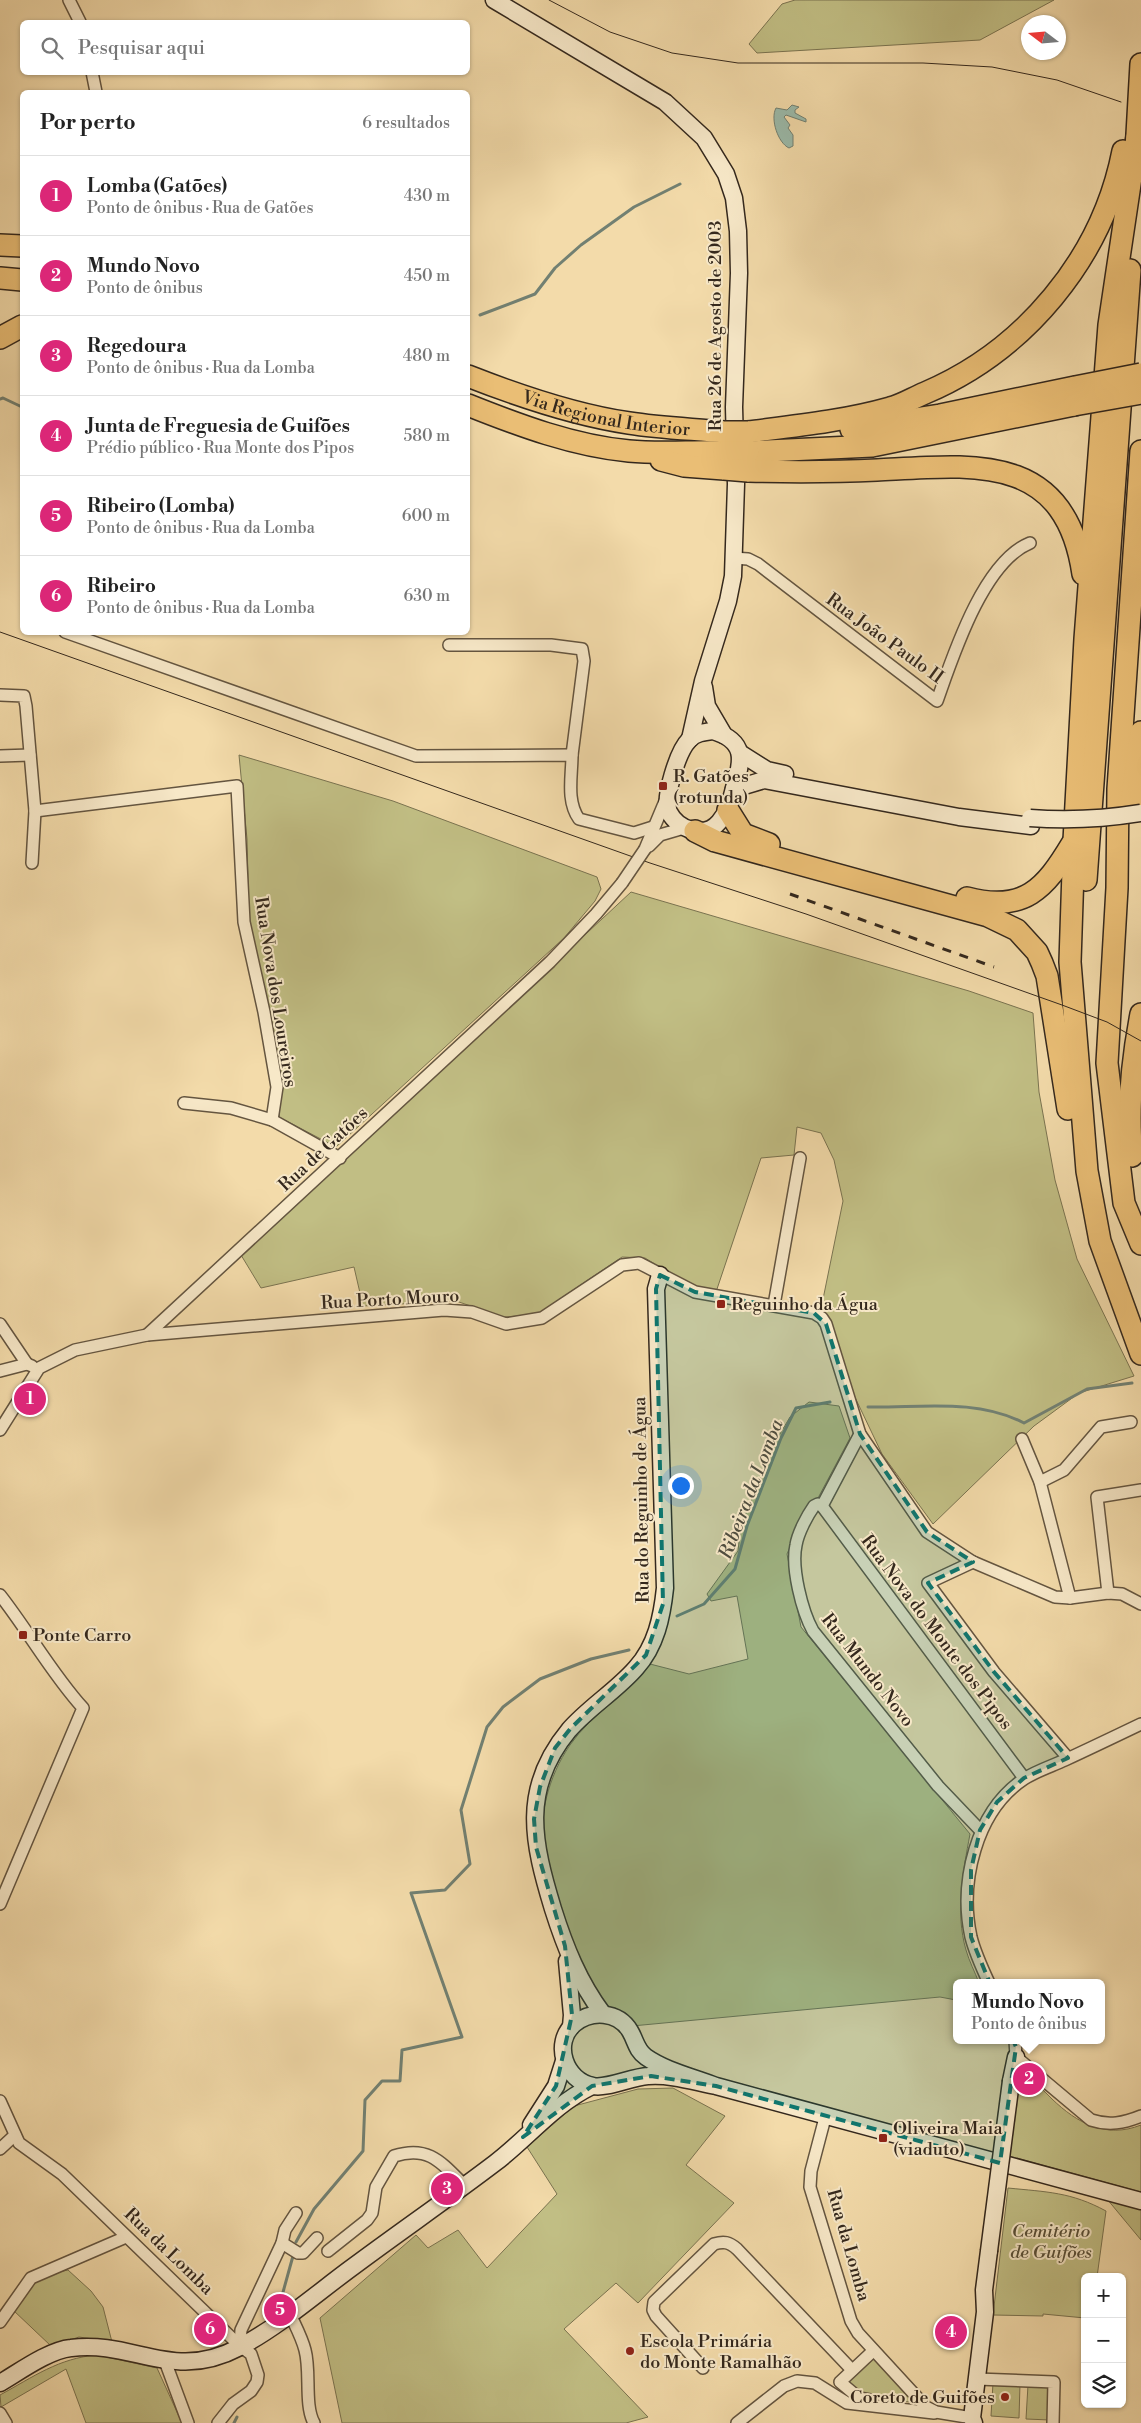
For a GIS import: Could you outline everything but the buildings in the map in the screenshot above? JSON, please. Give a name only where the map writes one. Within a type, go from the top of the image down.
[{"type":"highway","points":[[748,452],[834,421],[891,408],[949,383],[1002,349],[1038,315],[1072,274],[1101,220],[1121,162],[1141,58]]},
{"type":"highway","points":[[1078,1073],[1080,961],[1133,225],[1141,64]]},
{"type":"highway","points":[[1100,1242],[1087,1171],[1070,962],[1074,841],[1085,639],[1109,326],[1136,137]]},
{"type":"highway","points":[[0,245],[20,246]]},
{"type":"highway","points":[[0,278],[20,280]]},
{"type":"highway","points":[[0,338],[20,327]]},
{"type":"highway","points":[[1074,396],[1141,374]]},
{"type":"highway","name":"Via Regional Interior","points":[[470,377],[505,391],[562,408],[629,423],[724,451],[748,452]]},
{"type":"highway","points":[[748,452],[804,433],[872,427],[1074,396],[1141,393]]},
{"type":"highway","name":"Via Regional Interior","points":[[470,407],[505,420],[574,440],[629,451],[684,466],[724,451]]},
{"type":"highway","points":[[724,451],[748,452],[823,472],[949,465],[998,470],[1020,478],[1042,492],[1065,517],[1080,553],[1084,580],[1085,639]]},
{"type":"highway","points":[[1141,451],[1118,788],[1117,888],[1106,1063],[1124,1203],[1141,1243]]},
{"type":"highway","points":[[1117,888],[1127,834],[1141,732]]},
{"type":"highway","points":[[728,810],[743,834],[756,841],[981,902],[1013,901],[1026,897],[1038,890],[1056,871],[1074,841]]},
{"type":"highway","points":[[690,830],[715,841],[988,916],[1018,930],[1037,952],[1047,976],[1079,1175],[1100,1242],[1141,1354]]},
{"type":"highway","points":[[1141,1014],[1134,1054],[1130,1132],[1141,1243]]},
{"type":"main road","name":"Rua 26 de Agosto de 2003","points":[[494,0],[665,102],[704,138],[726,174],[734,198],[738,230],[734,407],[736,484],[733,576],[728,601],[703,681],[690,739]]},
{"type":"main road","name":"Rua 26 de Agosto de 2003","points":[[703,681],[707,706],[724,735]]},
{"type":"main road","points":[[713,731],[724,735],[734,742],[740,753],[741,765],[728,810],[718,824],[708,830],[690,830],[671,815],[667,797],[682,748],[690,739],[700,733],[713,731]]},
{"type":"main road","points":[[740,753],[767,770],[1062,828],[1109,827],[1141,822]]},
{"type":"main road","points":[[734,789],[764,780],[959,817],[1031,822],[1108,818],[1141,813]]},
{"type":"main road","name":"Rua do Reguinho de Água","points":[[571,2027],[571,1991],[565,1946],[536,1847],[534,1819],[540,1787],[556,1748],[570,1729],[637,1668],[655,1638],[663,1604],[665,1588],[656,1288],[660,1275]]},
{"type":"main road","name":"Rua do Reguinho de Água","points":[[565,1946],[591,1997],[603,2014]]},
{"type":"main road","points":[[523,2137],[556,2086],[564,2061],[563,2043],[571,2027],[586,2017],[603,2014],[623,2023],[630,2032],[639,2051],[653,2061],[716,2086]]},
{"type":"main road","points":[[0,2383],[40,2360],[68,2348],[98,2346],[165,2361],[192,2363],[215,2357],[240,2346],[290,2314],[496,2163],[523,2137],[578,2093],[592,2086],[610,2085],[619,2080],[632,2064],[635,2053],[634,2042]]},
{"type":"main road","points":[[973,2421],[976,2379],[985,2312],[984,2290],[1011,2082],[1016,2057]]},
{"type":"main road","points":[[564,2061],[575,2078],[592,2086]]},
{"type":"main road","points":[[619,2080],[651,2076],[716,2086],[826,2114],[1141,2202]]},
{"type":"street","points":[[69,0],[79,20]]},
{"type":"street","points":[[93,75],[95,89]]},
{"type":"street","name":"Rua João Paulo II","points":[[733,558],[748,559],[758,564],[936,701],[964,627],[975,606],[991,580],[1018,548],[1030,543]]},
{"type":"street","points":[[73,635],[416,756],[572,755]]},
{"type":"street","points":[[449,645],[551,645],[582,649],[584,661],[572,755],[571,798],[574,812],[579,819],[634,833],[653,827]]},
{"type":"street","points":[[0,694],[24,696],[35,812],[32,863]]},
{"type":"street","points":[[0,756],[30,755]]},
{"type":"street","name":"Rua Nova dos Loureiros","points":[[35,812],[237,786],[244,922],[264,1012],[277,1088],[272,1120]]},
{"type":"street","name":"Rua de Gatões","points":[[646,849],[653,827],[667,797]]},
{"type":"street","name":"Rua de Gatões","points":[[147,1335],[550,962],[596,914],[622,883],[646,849],[660,835],[690,830]]},
{"type":"street","points":[[184,1103],[230,1108],[272,1120],[340,1158]]},
{"type":"street","points":[[774,1305],[800,1158]]},
{"type":"street","name":"Rua Porto Mouro","points":[[147,1335],[444,1310],[472,1312],[506,1324],[542,1318],[622,1265],[639,1263],[695,1292],[774,1305],[814,1314],[822,1318],[826,1324],[860,1434],[927,1532],[973,1562],[1055,1597],[1070,1598],[1108,1593],[1122,1594],[1141,1604]]},
{"type":"street","points":[[0,1324],[27,1364]]},
{"type":"street","points":[[0,1430],[40,1368],[75,1350],[147,1335]]},
{"type":"street","points":[[0,1371],[27,1364],[40,1368]]},
{"type":"street","points":[[1040,1482],[1064,1470],[1101,1427],[1131,1422]]},
{"type":"street","name":"Rua Mundo Novo","points":[[860,1434],[822,1506],[818,1504],[812,1510],[796,1542],[795,1566],[806,1620],[813,1632],[889,1727],[938,1786],[980,1830]]},
{"type":"street","points":[[1022,1440],[1040,1482],[1070,1598]]},
{"type":"street","points":[[1108,1593],[1097,1497],[1141,1490]]},
{"type":"street","name":"Rua Nova do Monte dos Pipos","points":[[822,1506],[1024,1778]]},
{"type":"street","points":[[973,1562],[928,1584],[994,1672],[1068,1758]]},
{"type":"street","points":[[0,1596],[56,1671],[67,1690],[83,1708],[0,1904]]},
{"type":"street","points":[[987,1979],[977,1955],[968,1920],[971,1870],[980,1830],[998,1802],[1024,1778],[1141,1724]]},
{"type":"street","points":[[1015,2044],[1016,2057],[1091,2120],[1103,2124],[1118,2123],[1141,2116]]},
{"type":"street","name":"Rua da Lomba","points":[[0,2102],[19,2143],[31,2154],[62,2174],[240,2346],[251,2354],[258,2375],[258,2382],[251,2391],[233,2404],[218,2423]]},
{"type":"street","name":"Rua da Lomba","points":[[826,2114],[811,2171],[812,2197],[851,2322],[873,2351],[931,2410]]},
{"type":"street","points":[[0,2149],[15,2135]]},
{"type":"street","points":[[328,2251],[367,2220],[372,2213],[376,2187],[394,2156],[409,2152],[426,2153],[434,2157],[464,2185]]},
{"type":"street","points":[[240,2346],[241,2330],[282,2244],[285,2230],[296,2213]]},
{"type":"street","points":[[0,2321],[32,2278],[42,2272],[64,2266],[126,2237]]},
{"type":"street","points":[[282,2244],[298,2253],[303,2253],[317,2238]]},
{"type":"street","points":[[703,2368],[656,2316],[653,2310],[654,2302],[714,2244],[721,2242],[730,2243],[737,2249],[852,2370]]},
{"type":"street","points":[[290,2314],[305,2350],[310,2388],[309,2413],[314,2423]]},
{"type":"street","points":[[873,2351],[840,2382],[859,2398],[931,2410],[973,2421]]},
{"type":"street","points":[[165,2361],[188,2423]]},
{"type":"street","points":[[976,2379],[1054,2382],[1054,2423]]},
{"type":"street","points":[[737,2423],[784,2386],[797,2381],[809,2381],[821,2386],[847,2403],[931,2410]]},
{"type":"street","points":[[0,2413],[6,2423]]},
{"type":"highlighted area","points":[[660,1275],[695,1292],[814,1313],[826,1324],[860,1434],[927,1532],[973,1562],[928,1583],[994,1672],[1068,1758],[1024,1778],[997,1802],[980,1830],[971,1870],[971,1937],[1016,2047],[1000,2163],[716,2086],[651,2076],[592,2086],[523,2137],[556,2086],[572,2015],[565,1946],[536,1847],[534,1819],[540,1787],[555,1748],[570,1729],[646,1655],[663,1604],[656,1289]]},
{"type":"green space","points":[[795,0],[1054,0],[1026,15],[1021,15],[1021,18],[980,40],[757,53],[749,44],[782,4]]},
{"type":"green space","points":[[239,755],[393,801],[597,877],[601,889],[595,901],[564,938],[336,1147],[279,1117],[281,1086],[273,1052],[269,1007],[265,1002],[249,920],[247,839]]},
{"type":"green space","points":[[631,892],[969,991],[1033,1013],[1039,1092],[1055,1180],[1077,1259],[1134,1376],[1079,1393],[1034,1426],[933,1524],[882,1454],[851,1389],[831,1322],[821,1309],[843,1201],[834,1160],[821,1133],[797,1127],[794,1155],[761,1158],[716,1292],[694,1288],[645,1258],[622,1257],[536,1315],[503,1317],[456,1301],[363,1306],[354,1267],[261,1288],[241,1255]]},
{"type":"green space","points":[[809,1402],[839,1406],[850,1438],[818,1498],[809,1503],[787,1554],[801,1627],[970,1834],[961,1892],[961,1921],[966,1950],[977,1979],[953,1979],[953,1999],[940,1997],[632,2026],[624,2018],[596,1999],[587,1986],[580,1969],[543,1857],[542,1827],[546,1798],[556,1770],[570,1745],[589,1723],[631,1685],[650,1664],[689,1674],[748,1659],[737,1596],[711,1601],[707,1594],[738,1551],[741,1525],[777,1439],[790,1417]]},
{"type":"green space","points":[[1024,2079],[1040,2087],[1072,2115],[1093,2126],[1116,2130],[1141,2125],[1141,2192],[1009,2156],[1018,2084]]},
{"type":"green space","points":[[673,2088],[725,2116],[686,2165],[734,2203],[638,2303],[616,2283],[564,2329],[648,2417],[626,2423],[342,2423],[320,2318],[416,2235],[428,2248],[458,2230],[487,2268],[557,2194],[527,2147],[574,2106],[638,2089]]},
{"type":"green space","name":"Cemitério de Guifões","points":[[1008,2188],[1070,2196],[1106,2211],[1098,2273],[1081,2273],[1081,2318],[1043,2314],[1043,2316],[993,2315]]},
{"type":"green space","points":[[1107,2199],[1141,2209],[1141,2240]]},
{"type":"green space","points":[[68,2270],[91,2291],[103,2307],[112,2342],[79,2337],[51,2346],[13,2310],[36,2283],[49,2275]]},
{"type":"green space","points":[[97,2355],[157,2368],[182,2423],[86,2423],[66,2369],[1,2407],[0,2395],[35,2375],[70,2360]]},
{"type":"green space","points":[[874,2355],[918,2403],[860,2396],[846,2382]]},
{"type":"green space","points":[[993,2383],[1020,2384],[1019,2418],[991,2416]]},
{"type":"green space","points":[[1028,2385],[1051,2386],[1050,2420],[1026,2419]]},
{"type":"shaded area","points":[[792,105],[799,107],[795,110],[795,113],[806,119],[806,122],[786,115],[784,117],[790,125],[788,128],[793,135],[793,146],[789,148],[778,136],[774,113],[776,108],[787,110]]},
{"type":"waterway","points":[[480,315],[535,294],[555,268],[581,245],[634,207],[680,184]]},
{"type":"waterway","points":[[0,399],[3,398],[20,406]]},
{"type":"waterway","name":"Ribeira da Lomba","points":[[868,1407],[967,1407],[1006,1415],[1024,1423],[1087,1389],[1132,1383]]},
{"type":"waterway","name":"Ribeira da Lomba","points":[[677,1616],[704,1604],[735,1569],[747,1526],[781,1438],[796,1408],[830,1402]]},
{"type":"waterway","name":"Ribeira da Lomba","points":[[296,2242],[314,2209],[363,2151],[365,2100],[382,2081],[400,2081],[402,2050],[462,2037],[411,1893],[445,1890],[470,1864],[461,1810],[487,1727],[503,1707],[540,1679],[591,1659],[629,1650]]},
{"type":"waterway","name":"Ribeira da Lomba","points":[[280,2303],[293,2256]]},
{"type":"waterway","name":"Ribeira da Lomba","points":[[234,2423],[237,2417]]},
{"type":"tram line","points":[[549,0],[610,32],[672,53],[738,63],[923,63],[992,67],[1057,80],[1121,102]]},
{"type":"tram line","points":[[0,632],[650,863],[806,914],[1062,1005],[1107,1022],[1141,1041]]},
{"type":"railway","points":[[790,894],[994,967]]},
{"type":"place","name":"R. Gatões (rotunda)","points":[[663,786]]},
{"type":"place","name":"Reguinho da Água","points":[[721,1304]]},
{"type":"place","name":"Lomba (Gatões)","points":[[30,1399]]},
{"type":"place","name":"Ponte Carro","points":[[23,1635]]},
{"type":"place","name":"Mundo Novo","points":[[1029,2079]]},
{"type":"place","name":"Oliveira Maia (viaduto)","points":[[883,2138]]},
{"type":"place","name":"Regedoura","points":[[447,2189]]},
{"type":"place","name":"Ribeiro (Lomba)","points":[[280,2310]]},
{"type":"place","name":"Ribeiro","points":[[210,2329]]},
{"type":"place","name":"Junta de Freguesia de Guifões","points":[[951,2332]]},
{"type":"place","name":"Escola Primária do Monte Ramalhão","points":[[630,2351]]},
{"type":"place","name":"Coreto de Guifões","points":[[1005,2397]]}]
